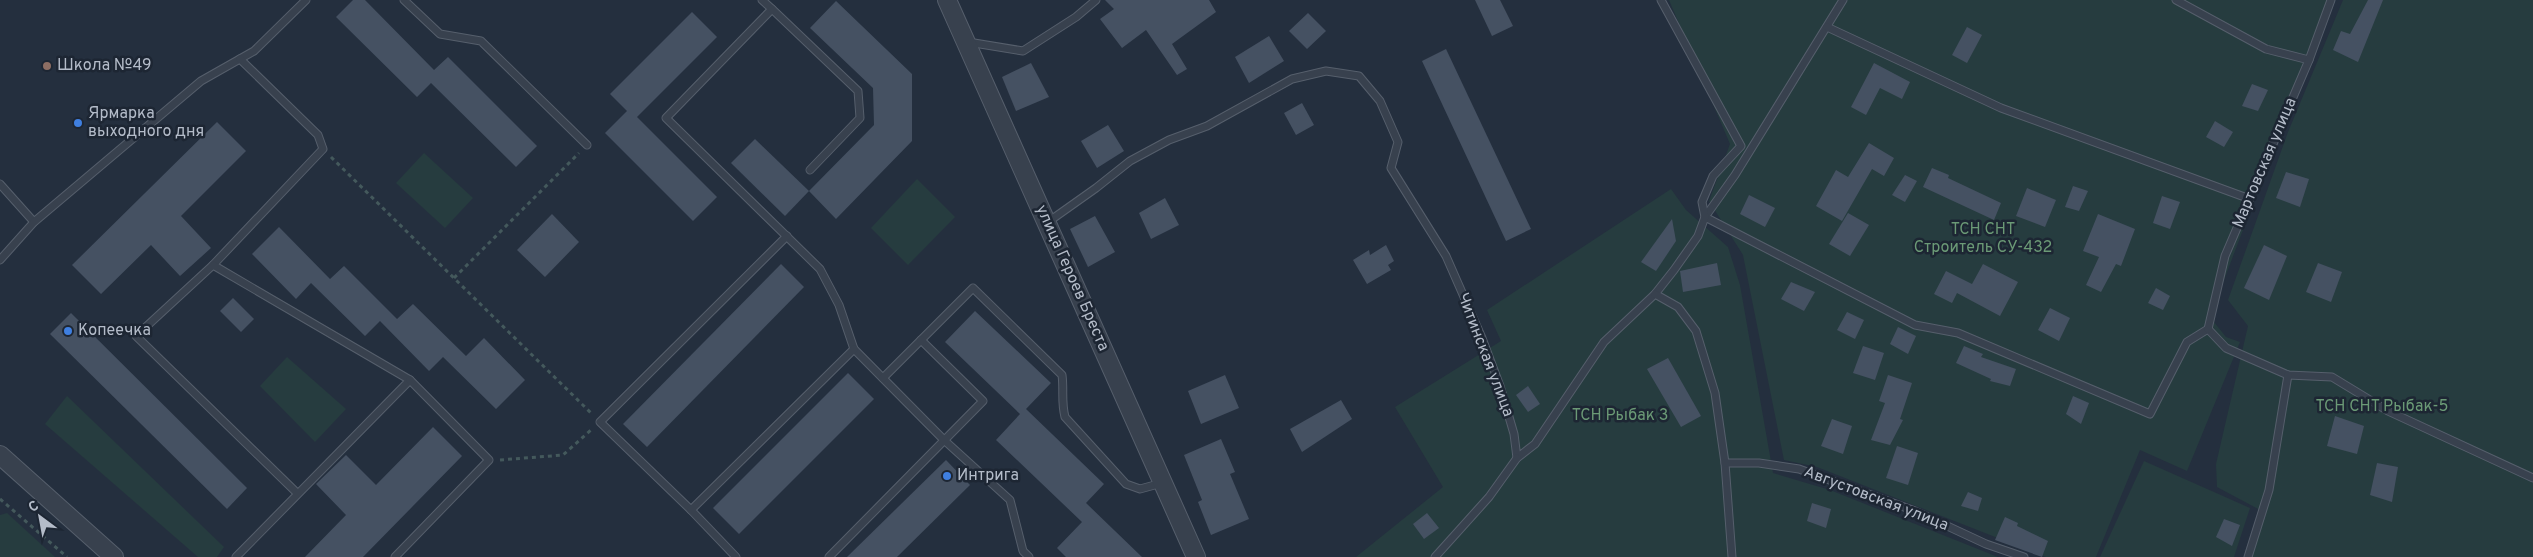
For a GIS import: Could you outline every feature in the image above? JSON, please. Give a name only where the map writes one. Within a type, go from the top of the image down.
[{"type":"street","name":"улица Героев Бреста","points":[[947,0],[1048,222],[1196,557]]},
{"type":"street","points":[[0,455],[114,557]]},
{"type":"lane","points":[[0,260],[34,222],[201,80],[254,51],[306,0]]},
{"type":"lane","points":[[404,0],[440,34],[481,41],[587,145]]},
{"type":"lane","points":[[762,0],[858,91],[860,118],[810,170]]},
{"type":"lane","points":[[965,41],[1023,51],[1076,17],[1096,0]]},
{"type":"lane","points":[[1661,0],[1741,146],[1713,176],[1702,202],[1705,217]]},
{"type":"lane","points":[[1435,557],[1489,497],[1517,458],[1535,444],[1604,342],[1655,294],[1698,236],[1705,217],[1735,175],[1843,0]]},
{"type":"lane","points":[[2176,0],[2266,50],[2308,60]]},
{"type":"lane","name":"Мартовская улица","points":[[2208,329],[2225,256],[2308,60],[2331,0]]},
{"type":"lane","points":[[772,9],[666,118],[820,269],[839,305],[854,349],[944,440],[1010,500],[1023,551],[1029,557]]},
{"type":"lane","points":[[1827,27],[2001,108],[2250,199]]},
{"type":"lane","points":[[240,59],[318,135],[323,149],[213,265],[136,336],[297,493]]},
{"type":"lane","name":"Читинская улица","points":[[1048,222],[1096,188],[1130,160],[1169,140],[1207,126],[1292,79],[1326,71],[1359,76],[1380,101],[1398,142],[1391,168],[1446,256],[1482,338],[1500,386],[1514,434],[1517,458]]},
{"type":"lane","points":[[0,184],[34,222]]},
{"type":"lane","points":[[1705,217],[1915,325],[1958,333],[2150,414],[2187,342],[2208,329],[2226,348],[2288,375],[2332,376],[2388,411],[2533,478]]},
{"type":"lane","points":[[736,557],[691,510],[600,422],[787,236]]},
{"type":"lane","points":[[213,265],[410,380],[489,460],[395,557]]},
{"type":"lane","points":[[883,378],[973,288],[1062,375],[1064,388],[1061,403],[1065,417],[1126,484],[1140,489],[1162,483]]},
{"type":"lane","points":[[1655,294],[1678,307],[1696,331],[1715,393],[1724,463],[1732,557]]},
{"type":"lane","points":[[829,557],[983,401],[921,340]]},
{"type":"lane","points":[[691,510],[854,349]]},
{"type":"lane","points":[[2248,557],[2269,490],[2288,375]]},
{"type":"lane","points":[[236,557],[410,380]]},
{"type":"lane","name":"Августовская улица","points":[[1724,463],[1759,463],[1800,469],[1914,512],[1986,544],[2024,557]]},
{"type":"path","points":[[454,278],[587,145]]},
{"type":"path","points":[[323,149],[600,422],[563,455],[489,460]]},
{"type":"path","points":[[0,499],[67,557]]},
{"type":"green space","name":"ТСН СНТ Строитель СУ-432","points":[[1669,0],[2330,0],[2210,317],[2226,337],[2240,342],[2187,471],[2140,450],[2096,557],[2046,557],[1817,467],[1784,460],[1743,255],[1709,201],[1730,144]]},
{"type":"green space","name":"ТСН СНТ Рыбак-5","points":[[2343,0],[2533,0],[2533,557],[2251,557],[2262,511],[2217,487],[2216,464],[2248,326],[2228,300],[2288,132]]},
{"type":"green space","points":[[424,153],[473,198],[445,228],[396,183]]},
{"type":"green space","points":[[917,179],[955,217],[908,265],[871,228]]},
{"type":"green space","name":"ТСН Рыбак 3","points":[[1671,189],[1686,210],[1728,247],[1740,285],[1773,473],[1830,490],[1998,557],[1356,557],[1443,487],[1395,407],[1501,341],[1487,310]]},
{"type":"green space","points":[[287,357],[346,409],[315,442],[260,386]]},
{"type":"green space","points":[[67,396],[224,547],[217,557],[198,557],[45,424]]},
{"type":"green space","points":[[2144,461],[2250,508],[2234,557],[2100,557]]},
{"type":"green space","points":[[7,513],[55,557],[0,557],[0,515]]},
{"type":"building","points":[[353,0],[365,0],[434,70],[448,57],[537,146],[516,167],[431,83],[417,97],[336,17]]},
{"type":"building","points":[[1105,0],[1209,0],[1216,12],[1172,44],[1187,69],[1177,75],[1146,30],[1122,48],[1100,19],[1114,9]]},
{"type":"building","points":[[1475,0],[1500,0],[1513,26],[1492,36]]},
{"type":"building","points":[[2368,0],[2383,0],[2358,62],[2333,50],[2341,31],[2350,34]]},
{"type":"building","points":[[836,1],[912,74],[912,141],[836,219],[809,191],[874,125],[873,88],[810,28]]},
{"type":"building","points":[[692,12],[717,37],[637,117],[717,197],[693,221],[605,133],[627,111],[610,94]]},
{"type":"building","points":[[1308,13],[1326,31],[1307,49],[1289,31]]},
{"type":"building","points":[[1967,27],[1982,35],[1967,63],[1952,55]]},
{"type":"building","points":[[1269,36],[1284,61],[1249,83],[1235,57]]},
{"type":"building","points":[[1446,49],[1531,229],[1506,241],[1422,61]]},
{"type":"building","points":[[1031,63],[1049,97],[1016,111],[1002,77]]},
{"type":"building","points":[[1874,63],[1910,82],[1902,99],[1880,88],[1866,115],[1851,107]]},
{"type":"building","points":[[2252,84],[2268,90],[2258,111],[2242,106]]},
{"type":"building","points":[[1302,103],[1314,125],[1296,135],[1284,113]]},
{"type":"building","points":[[2215,121],[2233,132],[2224,147],[2206,137]]},
{"type":"building","points":[[217,122],[246,151],[181,216],[211,248],[180,276],[151,245],[101,294],[72,265]]},
{"type":"building","points":[[1108,125],[1124,151],[1097,168],[1081,141]]},
{"type":"building","points":[[755,139],[809,191],[785,216],[731,163]]},
{"type":"building","points":[[1869,143],[1894,158],[1884,176],[1872,169],[1842,221],[1816,206],[1836,170],[1848,177]]},
{"type":"building","points":[[1932,168],[1949,175],[1948,178],[2001,203],[1994,220],[1923,187]]},
{"type":"building","points":[[2286,172],[2309,179],[2300,207],[2276,198]]},
{"type":"building","points":[[1905,175],[1917,181],[1905,202],[1892,195]]},
{"type":"building","points":[[2073,186],[2088,191],[2079,211],[2065,207]]},
{"type":"building","points":[[2027,188],[2056,200],[2045,227],[2016,216]]},
{"type":"building","points":[[1749,195],[1775,208],[1765,227],[1740,214]]},
{"type":"building","points":[[2162,196],[2180,202],[2170,229],[2153,223]]},
{"type":"building","points":[[1165,198],[1179,225],[1151,239],[1139,213]]},
{"type":"building","points":[[1848,213],[1869,225],[1850,256],[1829,244]]},
{"type":"building","points":[[552,214],[579,242],[545,277],[517,250]]},
{"type":"building","points":[[2098,214],[2135,229],[2121,266],[2116,264],[2101,292],[2086,285],[2099,257],[2083,251]]},
{"type":"building","points":[[1095,216],[1115,252],[1088,267],[1070,229]]},
{"type":"building","points":[[1672,219],[1676,241],[1656,271],[1641,262]]},
{"type":"building","points":[[279,227],[330,279],[344,266],[397,319],[413,304],[466,356],[484,338],[525,380],[496,409],[443,357],[429,371],[380,321],[365,336],[311,283],[296,299],[252,254]]},
{"type":"building","points":[[1386,245],[1394,261],[1388,265],[1391,270],[1367,284],[1353,260],[1369,250],[1370,255]]},
{"type":"building","points":[[2264,245],[2287,256],[2269,300],[2244,288]]},
{"type":"building","points":[[1717,263],[1721,285],[1683,292],[1680,271]]},
{"type":"building","points":[[2318,263],[2342,272],[2331,302],[2306,292]]},
{"type":"building","points":[[781,264],[804,287],[647,447],[623,424]]},
{"type":"building","points":[[1983,264],[2018,282],[2000,316],[1957,293],[1952,303],[1934,294],[1946,271],[1972,284]]},
{"type":"building","points":[[1791,282],[1815,292],[1804,311],[1781,299]]},
{"type":"building","points":[[2156,288],[2170,296],[2163,310],[2148,303]]},
{"type":"building","points":[[233,298],[254,319],[241,332],[220,311]]},
{"type":"building","points":[[2050,308],[2070,318],[2059,341],[2038,330]]},
{"type":"building","points":[[975,311],[1051,383],[1026,409],[1104,484],[1086,503],[1142,557],[1066,557],[1057,548],[1082,522],[996,440],[1020,414],[945,342]]},
{"type":"building","points":[[1847,312],[1864,320],[1855,339],[1837,330]]},
{"type":"building","points":[[71,313],[247,488],[227,509],[50,334]]},
{"type":"building","points":[[1898,327],[1916,336],[1908,354],[1890,344]]},
{"type":"building","points":[[1863,346],[1884,353],[1875,380],[1853,373]]},
{"type":"building","points":[[1964,346],[1983,354],[1981,357],[2016,369],[2010,386],[1990,381],[1991,379],[1956,363]]},
{"type":"building","points":[[1668,358],[1701,416],[1681,427],[1647,369]]},
{"type":"building","points":[[848,373],[874,399],[739,534],[713,508]]},
{"type":"building","points":[[1225,375],[1239,408],[1201,424],[1188,391]]},
{"type":"building","points":[[1888,375],[1912,383],[1900,419],[1903,420],[1890,445],[1871,440],[1885,403],[1879,401]]},
{"type":"building","points":[[1528,386],[1540,404],[1528,412],[1516,395]]},
{"type":"building","points":[[2073,396],[2089,403],[2081,424],[2066,414]]},
{"type":"building","points":[[1341,400],[1352,419],[1302,452],[1290,429]]},
{"type":"building","points":[[2335,416],[2364,426],[2357,454],[2327,446]]},
{"type":"building","points":[[1832,419],[1852,426],[1843,454],[1821,446]]},
{"type":"building","points":[[433,427],[462,456],[363,557],[305,557],[346,515],[316,484],[346,455],[376,485]]},
{"type":"building","points":[[1221,439],[1235,472],[1230,474],[1249,519],[1211,535],[1198,502],[1202,500],[1184,455]]},
{"type":"building","points":[[1897,446],[1918,453],[1908,485],[1886,478]]},
{"type":"building","points":[[946,460],[970,485],[897,557],[847,557]]},
{"type":"building","points":[[2377,463],[2398,467],[2392,502],[2370,495]]},
{"type":"building","points":[[1968,492],[1982,498],[1978,511],[1961,506]]},
{"type":"building","points":[[1812,503],[1831,509],[1826,528],[1807,521]]},
{"type":"building","points":[[1427,513],[1439,528],[1424,539],[1413,524]]},
{"type":"building","points":[[2005,517],[2018,523],[2017,526],[2048,541],[2042,557],[1995,540]]},
{"type":"building","points":[[2224,519],[2240,525],[2232,546],[2216,537]]},
{"type":"place","name":"Школа №49","points":[[47,66]]},
{"type":"place","name":"Ярмарка выходного дня","points":[[78,123]]},
{"type":"place","name":"Копеечка","points":[[68,331]]},
{"type":"place","name":"Интрига","points":[[947,476]]}]
